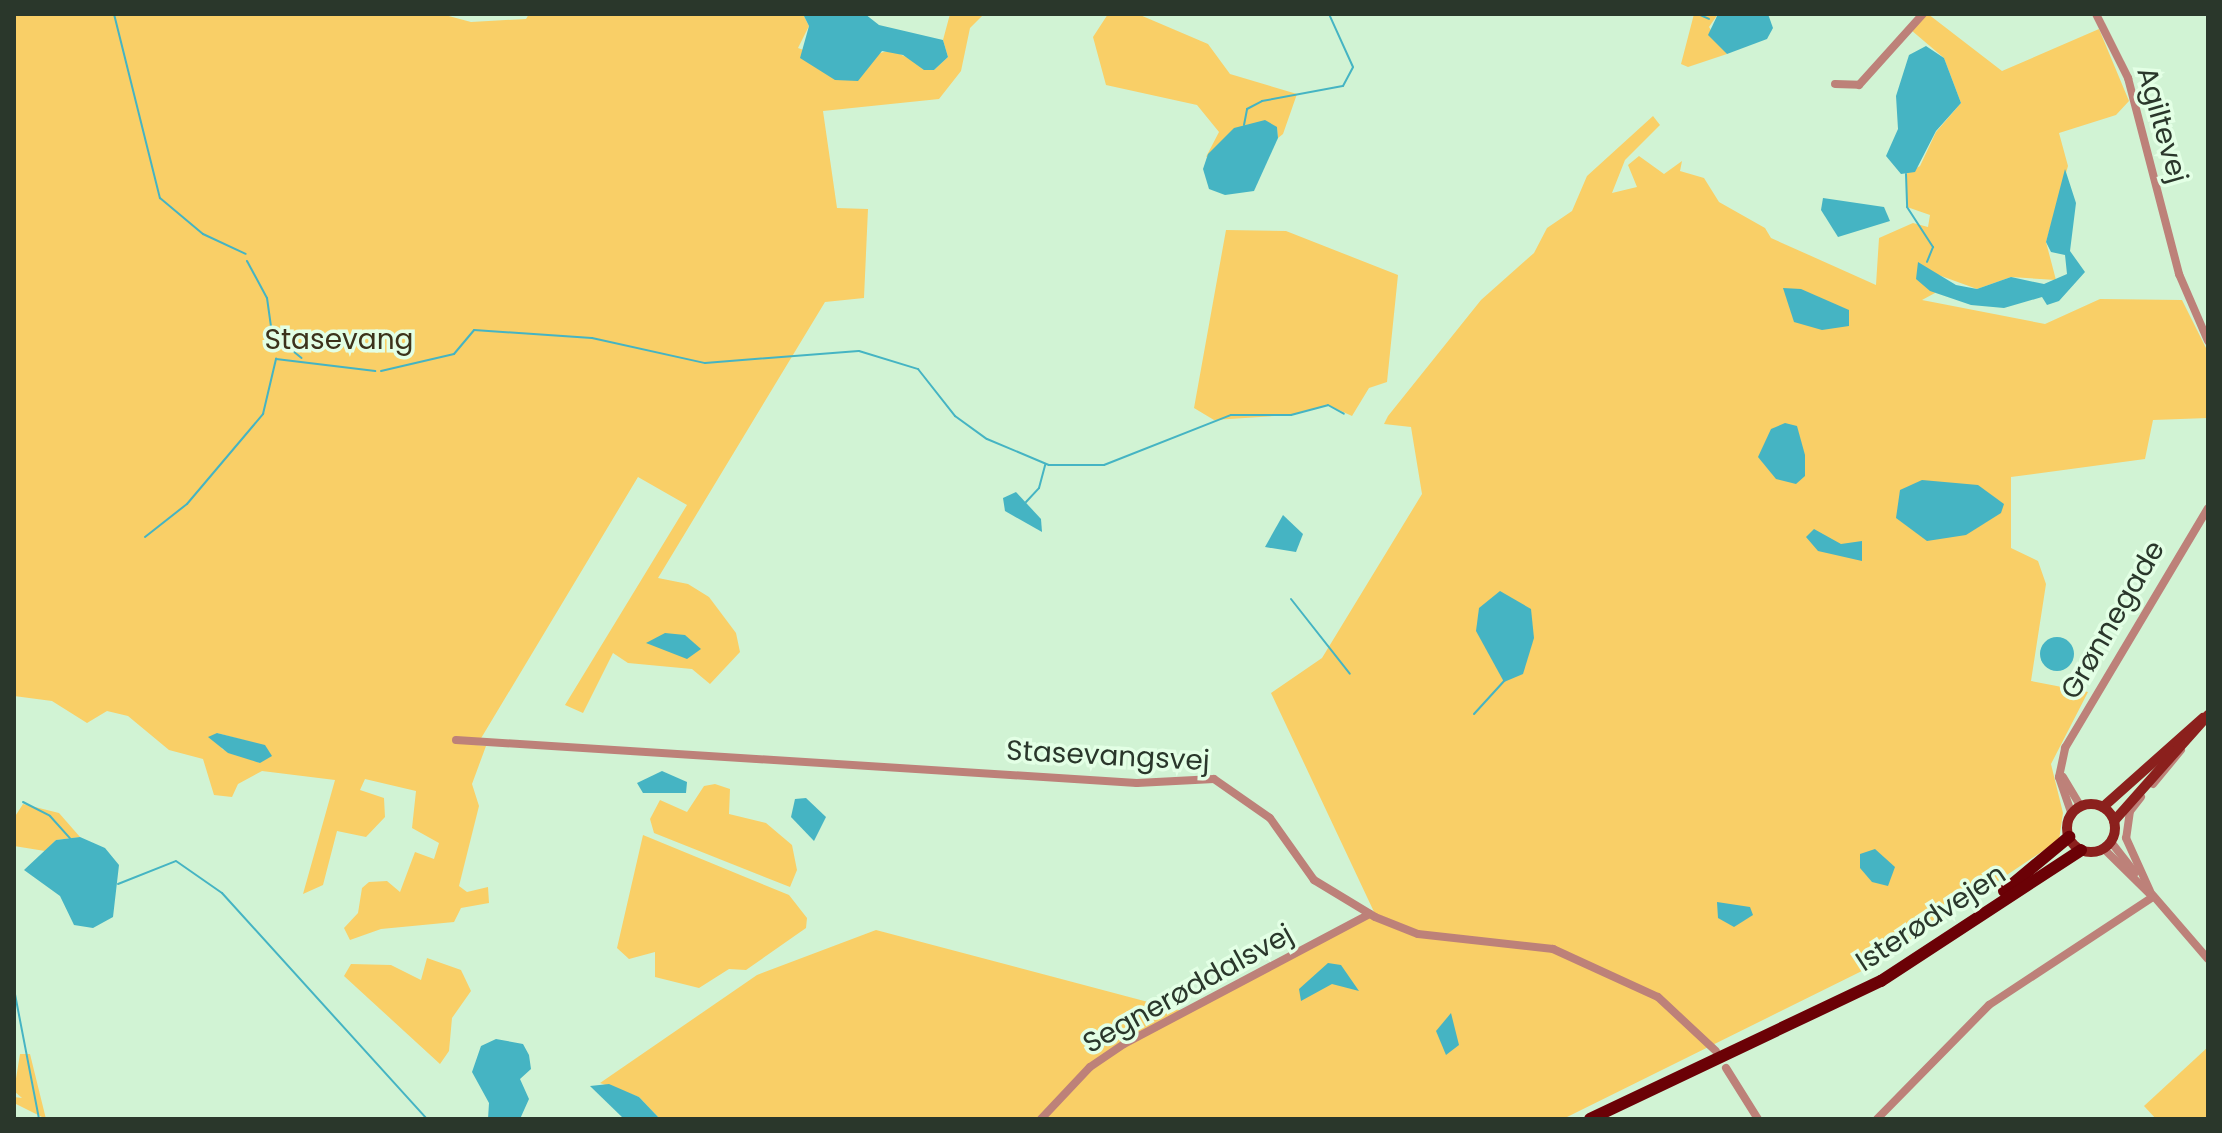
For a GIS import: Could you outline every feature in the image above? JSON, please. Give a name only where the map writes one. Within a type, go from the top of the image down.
[{"type":"highway","name":"Isterødvejen","points":[[1804,1019],[1930,942],[2069,837]]},
{"type":"highway","name":"Isterødvejen","points":[[1590,1119],[1804,1019],[1924,955],[2081,850]]},
{"type":"main road","points":[[2208,715],[2181,750],[2114,821],[2107,846],[2081,850],[2069,837],[2072,815],[2081,807],[2103,807],[2208,715]]},
{"type":"main road","points":[[2103,807],[2114,821]]},
{"type":"street","points":[[1835,84],[1859,85],[1923,14]]},
{"type":"street","name":"Agiltevej","points":[[2096,14],[2128,78],[2179,274],[2208,341]]},
{"type":"street","name":"Grønnegade","points":[[2062,758],[2208,508]]},
{"type":"street","name":"Stasevangsvej","points":[[456,740],[1137,783],[1214,779],[1270,818],[1314,880],[1370,914],[1418,934],[1512,940],[1565,954],[1658,997],[1716,1051]]},
{"type":"street","points":[[2151,894],[2128,849],[2128,819],[2181,750]]},
{"type":"street","points":[[2062,758],[2066,787],[2081,807]]},
{"type":"street","points":[[2062,758],[2060,788],[2072,815]]},
{"type":"street","points":[[2107,846],[2208,959]]},
{"type":"street","points":[[1877,1119],[1989,1005],[2151,894]]},
{"type":"street","name":"Segnerøddalsvej","points":[[1041,1119],[1090,1067],[1124,1044],[1370,914]]},
{"type":"street","points":[[1726,1068],[1758,1119]]},
{"type":"green space","name":"Stasevang","points":[[14,14],[445,15],[471,22],[526,19],[529,14],[803,14],[809,26],[798,48],[865,72],[877,54],[891,50],[934,70],[948,57],[943,40],[950,14],[984,14],[970,28],[961,71],[939,99],[823,111],[837,208],[868,209],[864,298],[825,302],[658,578],[688,584],[709,597],[736,633],[740,652],[710,684],[692,669],[628,663],[613,653],[583,713],[565,705],[687,505],[638,477],[477,745],[486,746],[472,784],[479,806],[459,886],[467,892],[488,887],[489,903],[461,908],[454,922],[381,929],[350,940],[344,928],[358,913],[362,888],[369,882],[387,881],[400,892],[415,852],[434,859],[439,843],[412,828],[416,791],[365,779],[360,790],[384,798],[385,817],[366,837],[337,831],[323,885],[303,894],[335,780],[262,771],[238,784],[232,797],[214,795],[203,759],[169,750],[128,716],[107,711],[87,723],[52,701],[14,696]],"holes":[[[217,733],[265,746],[260,763],[222,749]]]},
{"type":"green space","points":[[1108,14],[1140,15],[1208,44],[1230,74],[1297,94],[1283,134],[1278,138],[1277,127],[1206,157],[1219,132],[1197,105],[1106,85],[1093,37]]},
{"type":"green space","points":[[1694,14],[1718,14],[1709,27],[1727,54],[1688,67],[1681,64]]},
{"type":"green space","points":[[1928,14],[2002,71],[2099,29],[2129,101],[2116,115],[2059,133],[2068,166],[2046,242],[2056,280],[2011,277],[1977,289],[1933,273],[1935,293],[1922,300],[2045,324],[2100,299],[2182,300],[2208,352],[2208,418],[2153,420],[2145,459],[2011,477],[2011,548],[2038,561],[2046,584],[2031,681],[2088,692],[2051,764],[2063,813],[2059,840],[1870,967],[1563,1119],[660,1119],[639,1097],[600,1083],[757,975],[876,930],[1182,1011],[1375,914],[1271,693],[1322,658],[1422,494],[1411,427],[1384,424],[1388,416],[1481,300],[1534,253],[1547,228],[1572,211],[1587,176],[1653,116],[1660,125],[1625,160],[1612,193],[1637,187],[1628,165],[1639,156],[1664,174],[1682,161],[1680,171],[1704,178],[1719,202],[1765,228],[1771,238],[1876,285],[1879,238],[1913,223],[1928,227],[1930,215],[1907,207],[1906,174],[1920,166],[1936,132],[1961,103],[1944,58],[1911,30]]},
{"type":"green space","points":[[1226,230],[1286,231],[1398,275],[1387,382],[1369,388],[1352,416],[1328,405],[1291,415],[1214,420],[1194,408]]},
{"type":"green space","points":[[715,784],[730,789],[729,814],[766,823],[792,845],[797,870],[790,887],[654,833],[650,819],[660,800],[687,812],[704,786]]},
{"type":"green space","points":[[23,804],[59,813],[80,837],[56,840],[45,851],[14,846],[14,818]]},
{"type":"green space","points":[[643,835],[789,895],[807,918],[806,928],[746,970],[729,969],[699,988],[655,977],[655,952],[629,959],[617,948]]},
{"type":"green space","points":[[427,958],[461,970],[471,991],[452,1018],[449,1051],[440,1064],[344,976],[351,964],[391,965],[421,980]]},
{"type":"green space","points":[[2208,1047],[2208,1119],[2156,1119],[2144,1106]]},
{"type":"green space","points":[[20,1054],[30,1054],[46,1119],[14,1103],[14,1097],[22,1098],[14,1091]]},
{"type":"water","points":[[803,14],[865,14],[879,25],[943,40],[948,57],[934,70],[924,70],[903,55],[882,51],[858,81],[835,80],[800,58],[809,26]]},
{"type":"water","points":[[1718,14],[1768,14],[1773,28],[1767,39],[1727,54],[1708,35]]},
{"type":"water","points":[[1926,46],[1944,58],[1961,103],[1936,131],[1915,172],[1901,174],[1886,156],[1898,129],[1896,96],[1909,55]]},
{"type":"water","points":[[1265,120],[1277,127],[1278,138],[1254,191],[1225,195],[1209,189],[1203,169],[1208,154],[1234,128]]},
{"type":"water","points":[[2065,169],[2076,203],[2070,251],[2085,272],[2059,301],[2047,305],[2042,297],[2004,308],[1971,305],[1930,291],[1916,279],[1918,262],[1956,285],[1977,289],[2011,277],[2044,284],[2067,274],[2065,255],[2051,252],[2046,242]]},
{"type":"water","points":[[1823,198],[1884,207],[1890,221],[1838,237],[1821,210]]},
{"type":"water","points":[[1783,288],[1801,289],[1849,310],[1849,326],[1822,330],[1794,322]]},
{"type":"water","points":[[1785,423],[1797,426],[1805,455],[1805,476],[1796,484],[1776,479],[1758,457],[1771,429]]},
{"type":"water","points":[[1922,480],[1978,485],[2004,504],[2001,513],[1966,535],[1927,541],[1896,518],[1900,490]]},
{"type":"water","points":[[1016,492],[1041,519],[1042,532],[1005,511],[1003,498]]},
{"type":"water","points":[[1283,515],[1303,534],[1296,552],[1265,547]]},
{"type":"water","points":[[1814,529],[1841,544],[1862,541],[1862,561],[1818,551],[1806,537]]},
{"type":"water","points":[[1500,591],[1531,609],[1534,638],[1523,674],[1504,682],[1476,631],[1479,608]]},
{"type":"water","points":[[665,633],[685,635],[701,649],[687,659],[646,643]]},
{"type":"water","points":[[2057,637],[2069,642],[2074,654],[2069,666],[2057,671],[2045,666],[2040,654],[2045,642]]},
{"type":"water","points":[[217,733],[265,745],[272,756],[260,763],[228,753],[208,737]]},
{"type":"water","points":[[662,771],[687,782],[686,793],[643,793],[637,783]]},
{"type":"water","points":[[806,798],[826,817],[814,841],[791,817],[795,799]]},
{"type":"water","points":[[80,837],[105,848],[119,865],[113,917],[93,928],[74,925],[60,896],[24,870],[56,840]]},
{"type":"water","points":[[1875,849],[1895,867],[1888,886],[1872,882],[1860,868],[1860,854]]},
{"type":"water","points":[[1717,902],[1750,907],[1753,915],[1734,927],[1718,918]]},
{"type":"water","points":[[1328,963],[1341,965],[1359,991],[1332,984],[1301,1001],[1299,989]]},
{"type":"water","points":[[1451,1013],[1459,1045],[1446,1055],[1436,1031]]},
{"type":"water","points":[[496,1039],[523,1044],[529,1055],[531,1069],[520,1079],[529,1099],[520,1119],[488,1119],[489,1103],[472,1072],[481,1046]]},
{"type":"water","points":[[609,1084],[639,1097],[660,1119],[624,1119],[590,1086]]},
{"type":"waterway","points":[[114,14],[160,198],[203,234],[246,254]]},
{"type":"waterway","points":[[1244,125],[1247,109],[1262,101],[1343,86],[1353,67],[1329,14]]},
{"type":"waterway","points":[[1698,14],[1709,19]]},
{"type":"waterway","points":[[1906,174],[1907,207],[1933,247],[1927,262]]},
{"type":"waterway","points":[[247,261],[267,298],[272,334],[302,358]]},
{"type":"waterway","points":[[381,371],[454,354],[474,330],[592,338],[705,363],[859,351],[918,369],[955,416],[987,439],[1049,465],[1104,465],[1231,415],[1291,415],[1328,405],[1344,414]]},
{"type":"waterway","points":[[145,537],[187,504],[263,414],[276,359],[375,371]]},
{"type":"waterway","points":[[1026,502],[1039,488],[1045,465]]},
{"type":"waterway","points":[[1291,599],[1350,674]]},
{"type":"waterway","points":[[1474,714],[1505,680]]},
{"type":"waterway","points":[[23,802],[50,816],[70,838]]},
{"type":"waterway","points":[[118,884],[176,861],[222,893],[427,1119]]},
{"type":"waterway","points":[[14,989],[39,1119]]}]
